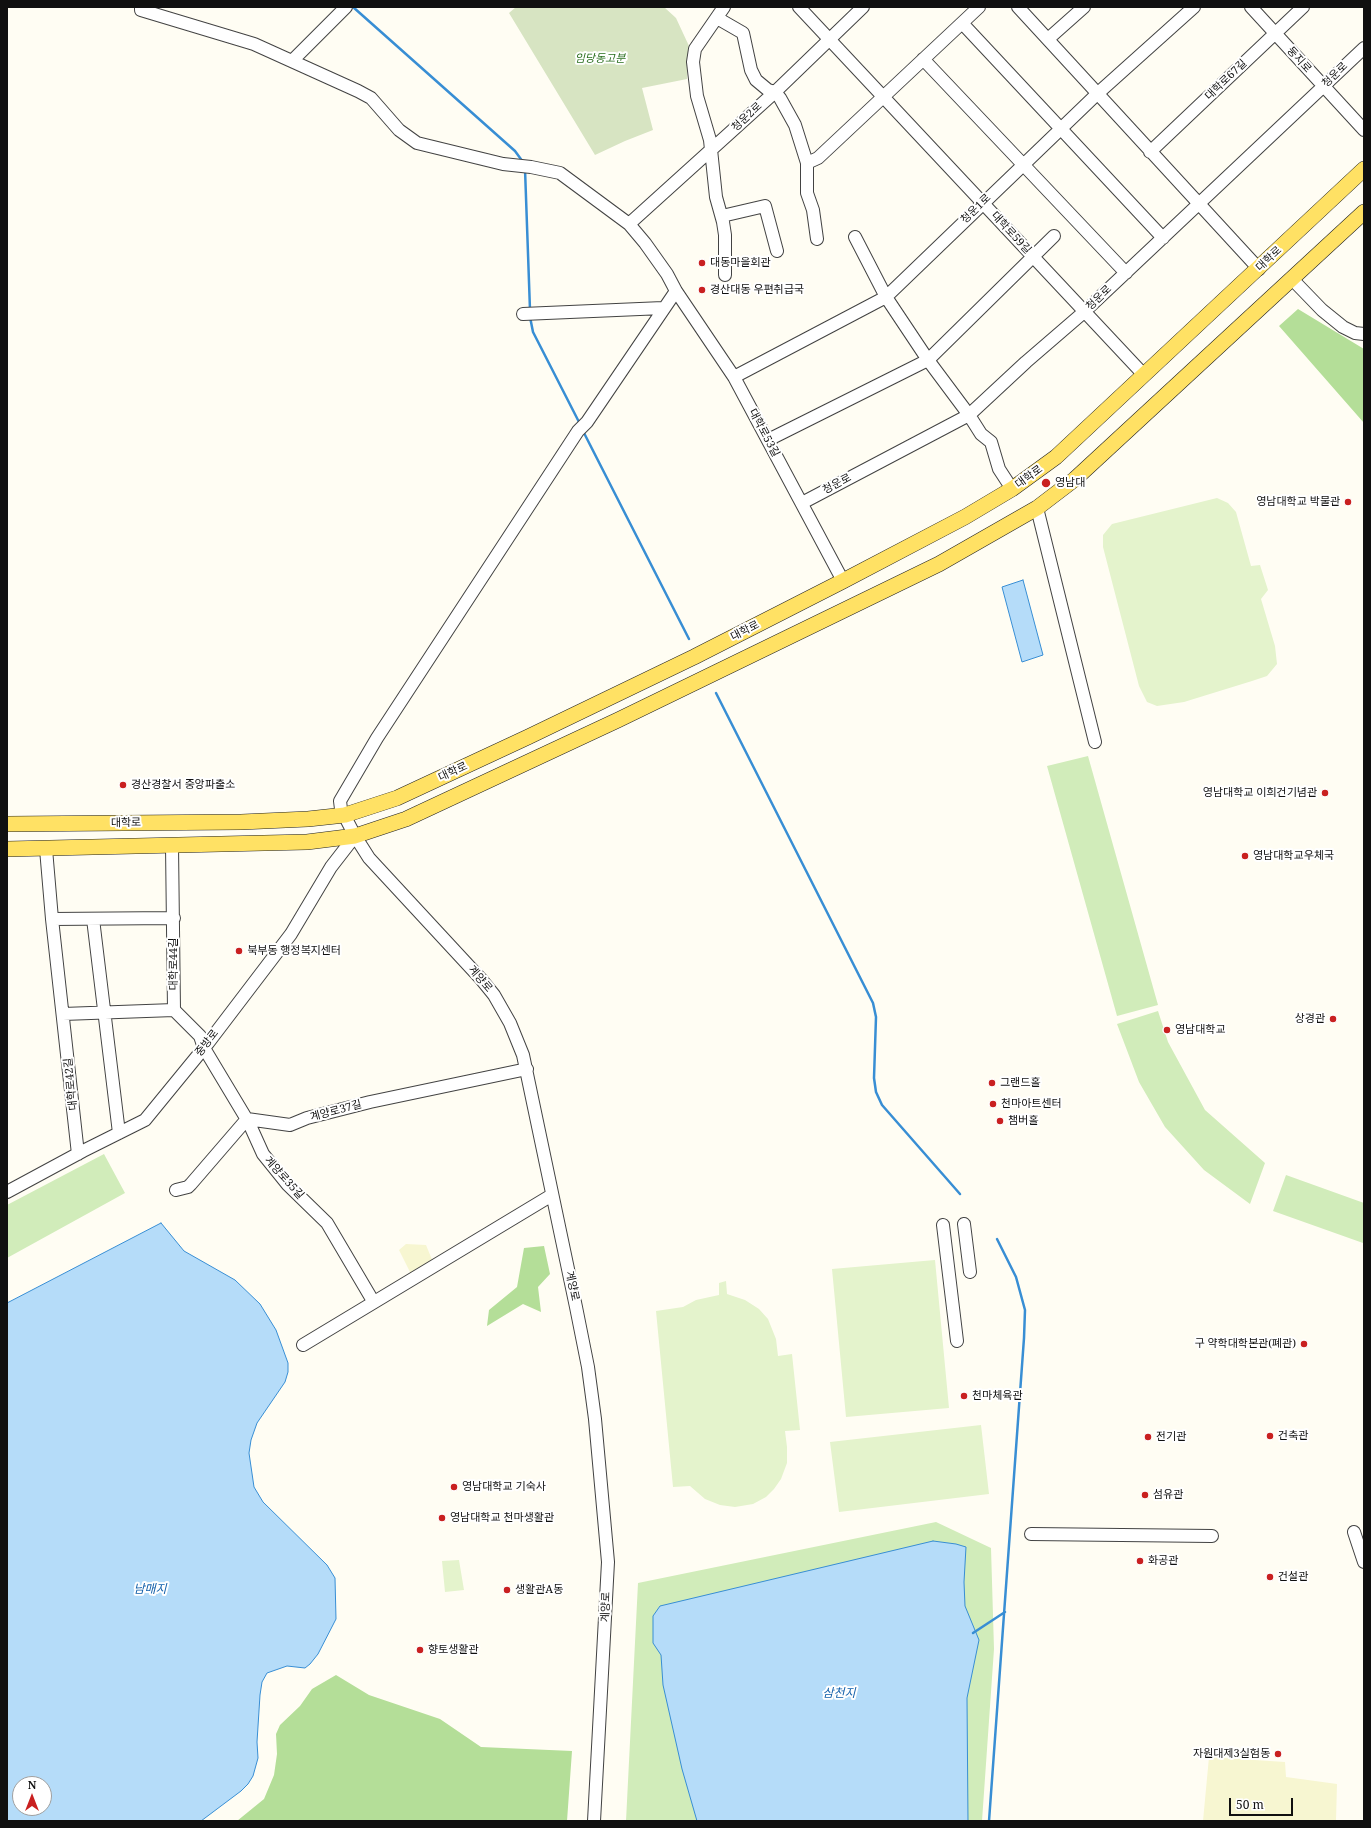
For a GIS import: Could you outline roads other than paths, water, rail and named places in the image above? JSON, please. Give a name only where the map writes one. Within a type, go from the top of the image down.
[{"type":"main road","name":"대학로","points":[[7,824],[241,822],[308,819],[345,815],[397,798],[694,657],[965,517],[1012,489],[1056,457],[1259,269],[1364,169]]},
{"type":"main road","points":[[7,849],[311,842],[354,836],[406,819],[618,720],[939,564],[1037,508],[1075,479],[1364,212]]},
{"type":"street","name":"대학로53길","points":[[140,7],[141,10],[254,44],[371,98],[400,130],[417,143],[560,174],[629,224],[645,243],[734,377],[842,581]]},
{"type":"street","points":[[724,7],[695,49],[693,62],[697,96],[712,150],[716,197],[722,216],[725,235],[725,275]]},
{"type":"street","name":"대학로59길","points":[[799,7],[1144,375]]},
{"type":"street","name":"청운2로","points":[[629,224],[712,150],[863,7]]},
{"type":"street","points":[[807,162],[818,158],[979,7]]},
{"type":"street","points":[[1018,7],[1259,269]]},
{"type":"street","points":[[1048,39],[1084,7]]},
{"type":"street","name":"청운1로","points":[[734,377],[886,297],[983,202],[1097,94],[1194,7]]},
{"type":"street","name":"둥지로","points":[[1251,7],[1364,130]]},
{"type":"street","name":"대학로67길","points":[[1150,152],[1303,7]]},
{"type":"street","points":[[292,61],[342,10]]},
{"type":"street","points":[[717,18],[743,34],[756,80],[780,98],[795,124],[807,162],[807,193],[813,210],[817,239]]},
{"type":"street","points":[[962,23],[1163,238]]},
{"type":"street","name":"청운로","points":[[802,503],[969,415],[1126,273],[1364,48]]},
{"type":"street","points":[[923,59],[1126,273]]},
{"type":"street","points":[[722,216],[765,206],[777,251]]},
{"type":"street","points":[[768,440],[928,360],[1054,236]]},
{"type":"street","points":[[855,237],[886,297],[928,360],[969,415],[981,434],[991,442],[999,469],[1012,489]]},
{"type":"street","points":[[1292,279],[1322,310],[1343,327],[1355,333],[1364,334]]},
{"type":"street","name":"계양로","points":[[594,1821],[608,1562],[595,1419],[588,1367],[527,1069],[510,1023],[494,995],[369,858],[354,836],[341,809],[340,801],[381,732],[578,431],[587,422],[676,291]]},
{"type":"street","points":[[522,314],[663,308]]},
{"type":"street","points":[[1037,508],[1095,742]]},
{"type":"street","name":"중방로","points":[[7,1192],[145,1120],[204,1048],[291,934],[331,866],[354,836]]},
{"type":"street","name":"대학로44길","points":[[172,846],[174,1010]]},
{"type":"street","name":"대학로42길","points":[[46,849],[52,919],[78,1154]]},
{"type":"street","points":[[52,919],[174,918]]},
{"type":"street","points":[[93,919],[119,1133]]},
{"type":"street","points":[[63,1014],[174,1010],[200,1036],[204,1048]]},
{"type":"street","name":"계양로35길","points":[[204,1048],[247,1119],[262,1154],[288,1185],[327,1223],[373,1301]]},
{"type":"street","name":"계양로37길","points":[[247,1119],[290,1125],[308,1118],[370,1102],[527,1069]]},
{"type":"street","points":[[176,1190],[188,1187],[191,1184],[247,1119]]},
{"type":"street","points":[[303,1345],[373,1301],[552,1196]]},
{"type":"street","points":[[964,1224],[970,1272]]},
{"type":"street","points":[[943,1226],[957,1341]]},
{"type":"street","points":[[1354,1532],[1364,1562]]},
{"type":"street","points":[[1031,1534],[1212,1536]]},
{"type":"water","points":[[1023,580],[1043,655],[1022,662],[1002,587]]},
{"type":"water","name":"남매지","points":[[161,1223],[184,1251],[235,1280],[260,1304],[276,1330],[288,1363],[288,1372],[285,1382],[257,1423],[251,1440],[249,1453],[254,1487],[263,1502],[327,1565],[335,1578],[336,1619],[318,1654],[305,1668],[287,1666],[267,1673],[262,1682],[260,1695],[257,1742],[258,1758],[253,1776],[241,1791],[201,1821],[7,1821],[7,1303]]},
{"type":"water","name":"삼천지","points":[[933,1541],[966,1547],[964,1582],[965,1606],[979,1640],[967,1698],[968,1821],[697,1821],[682,1769],[663,1685],[661,1655],[653,1643],[653,1616],[660,1606]]},
{"type":"waterway","points":[[353,7],[515,151],[523,162]]},
{"type":"waterway","points":[[525,169],[530,310]]},
{"type":"waterway","points":[[530,317],[533,332],[580,424]]},
{"type":"waterway","points":[[583,431],[689,639]]},
{"type":"waterway","points":[[716,693],[873,1003],[876,1017],[874,1078],[876,1092],[882,1105],[960,1194]]},
{"type":"waterway","points":[[989,1821],[1025,1310],[1016,1277],[997,1239]]},
{"type":"waterway","points":[[973,1633],[1005,1612]]},
{"type":"place","name":"대동마을회관","points":[[702,263]]},
{"type":"place","name":"경산대동 우편취급국","points":[[702,290]]},
{"type":"place","name":"영남대","points":[[1046,483]]},
{"type":"place","name":"영남대학교 박물관","points":[[1348,502]]},
{"type":"place","name":"경산경찰서 중앙파출소","points":[[123,785]]},
{"type":"place","name":"영남대학교 이희건기념관","points":[[1325,793]]},
{"type":"place","name":"영남대학교우체국","points":[[1245,856]]},
{"type":"place","name":"북부동 행정복지센터","points":[[239,951]]},
{"type":"place","name":"상경관","points":[[1333,1019]]},
{"type":"place","name":"영남대학교","points":[[1167,1030]]},
{"type":"place","name":"그랜드홀","points":[[992,1083]]},
{"type":"place","name":"천마아트센터","points":[[993,1104]]},
{"type":"place","name":"챔버홀","points":[[1000,1121]]},
{"type":"place","name":"구 약학대학본관(폐관)","points":[[1304,1344]]},
{"type":"place","name":"천마체육관","points":[[964,1396]]},
{"type":"place","name":"건축관","points":[[1270,1436]]},
{"type":"place","name":"전기관","points":[[1148,1437]]},
{"type":"place","name":"영남대학교 기숙사","points":[[454,1487]]},
{"type":"place","name":"섬유관","points":[[1145,1495]]},
{"type":"place","name":"영남대학교 천마생활관","points":[[442,1518]]},
{"type":"place","name":"화공관","points":[[1140,1561]]},
{"type":"place","name":"건설관","points":[[1270,1577]]},
{"type":"place","name":"생활관A동","points":[[507,1590]]},
{"type":"place","name":"향토생활관","points":[[420,1650]]},
{"type":"place","name":"자원대제3실험동","points":[[1278,1754]]},
{"type":"park label","name":"임당동고분","points":[[600,59]]}]
